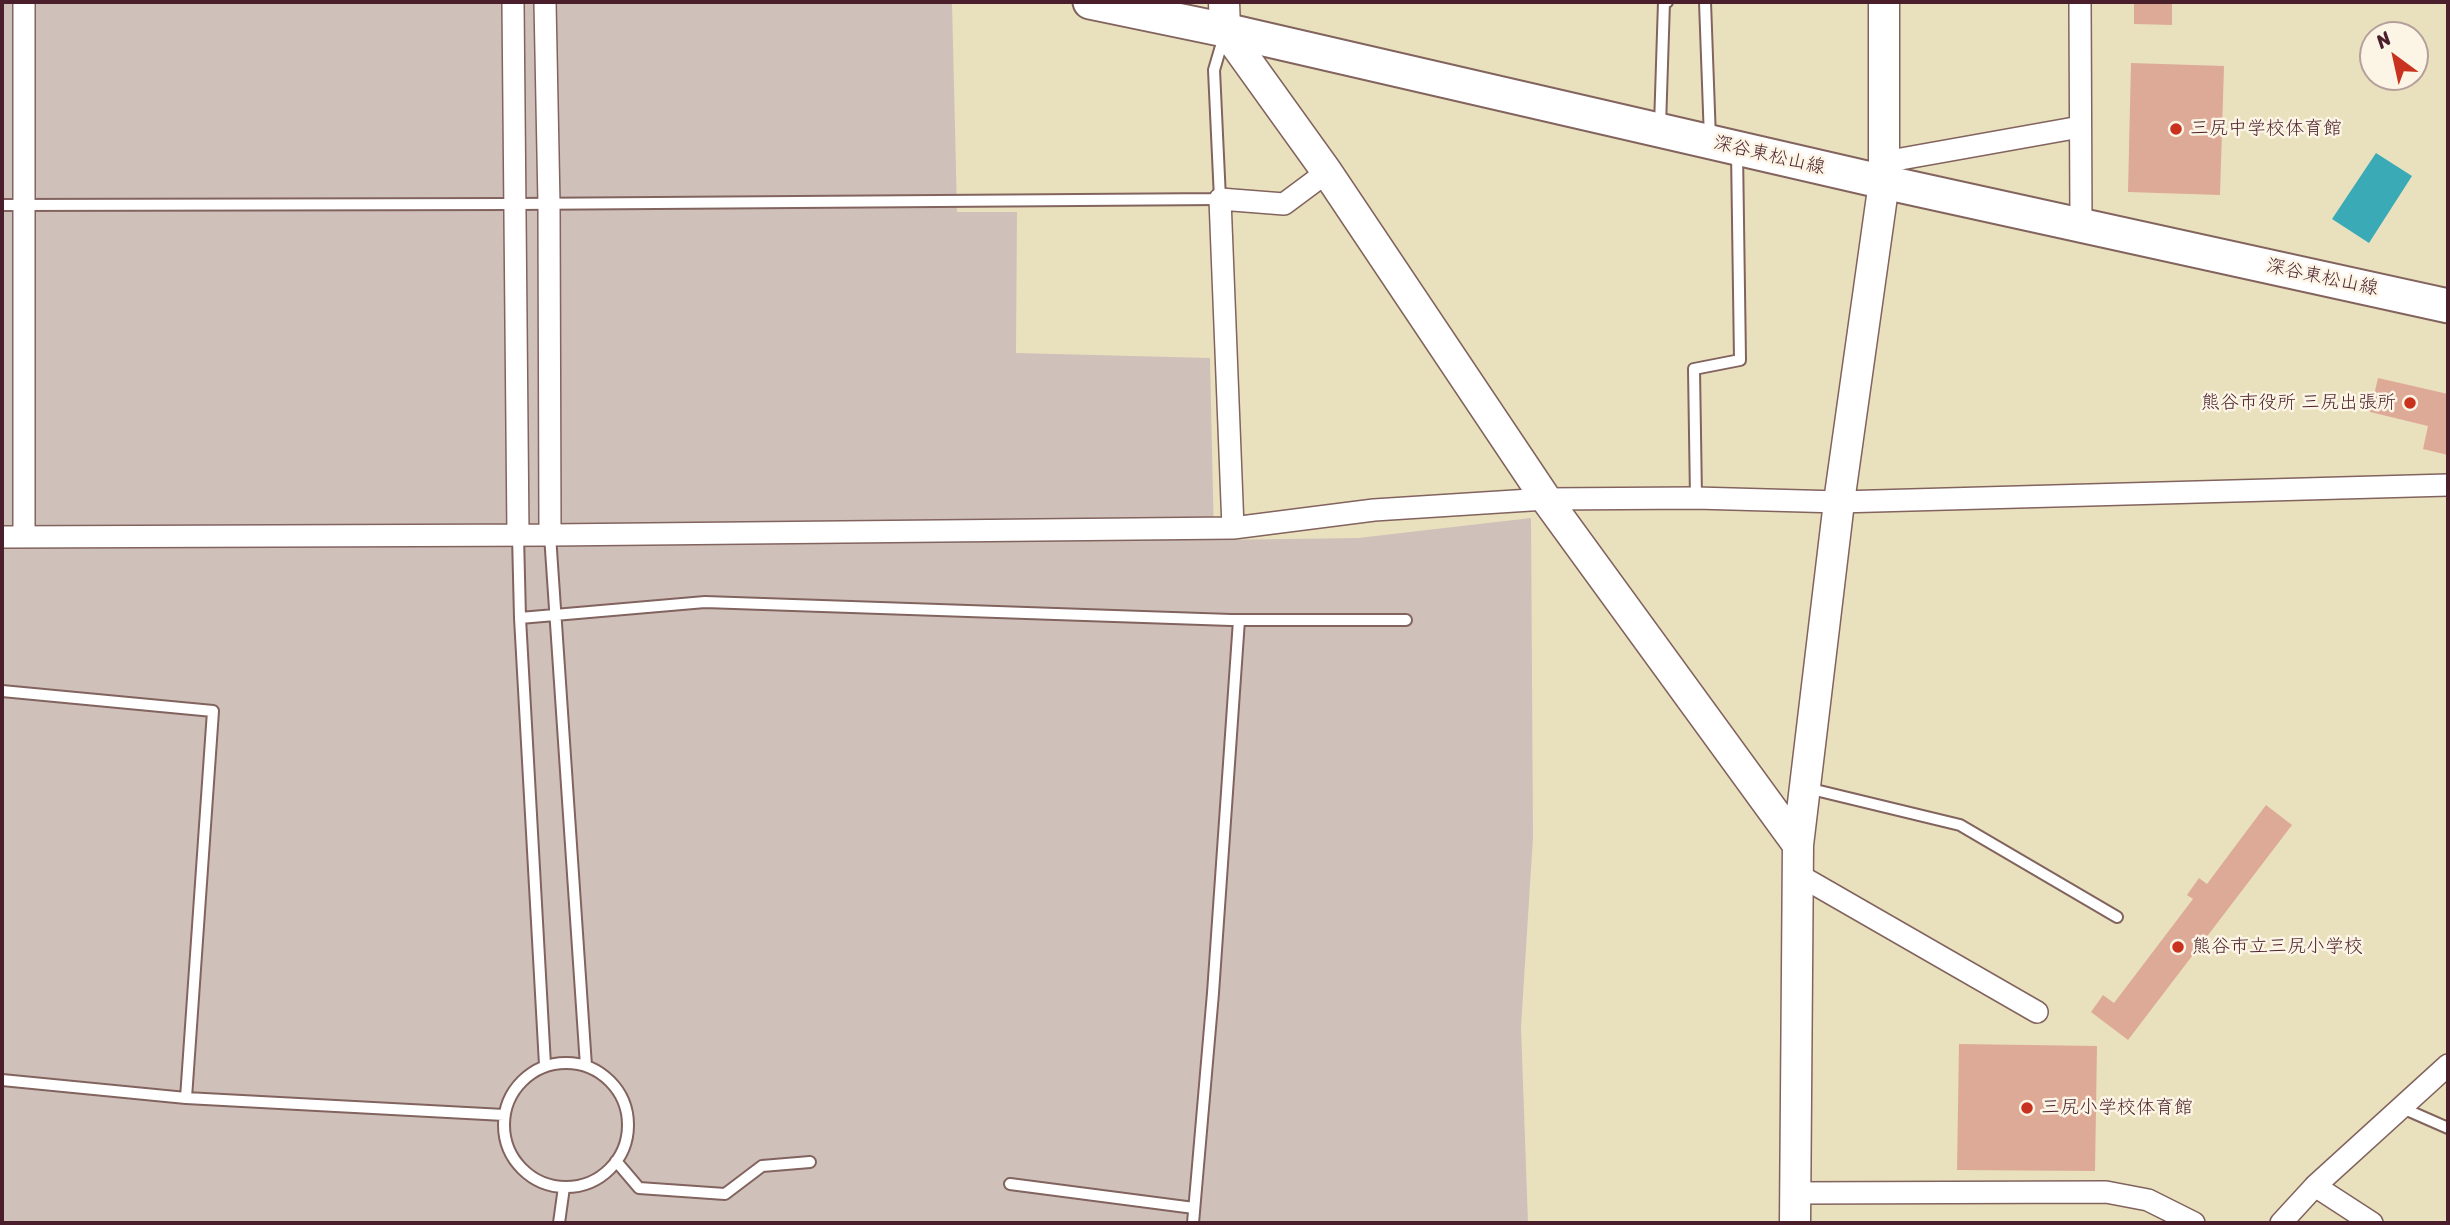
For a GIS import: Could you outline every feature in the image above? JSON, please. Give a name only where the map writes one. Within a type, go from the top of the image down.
[{"type":"main road","name":"深谷東松山線","points":[[1090,2],[1225,16],[1660,131],[1723,145],[1884,172],[2081,225],[2448,306]]},
{"type":"street","points":[[24,2],[12,204],[24,537]]},
{"type":"street","points":[[513,2],[517,535]]},
{"type":"street","points":[[545,2],[550,204],[550,535]]},
{"type":"street","points":[[1794,1223],[1798,845],[1839,502],[1884,172],[1884,2]]},
{"type":"street","points":[[2080,2],[2081,225]]},
{"type":"street","points":[[1225,16],[1546,499],[1798,845]]},
{"type":"street","points":[[1884,172],[2080,127]]},
{"type":"street","points":[[1233,528],[1220,200],[1284,204],[1327,172]]},
{"type":"street","points":[[2,537],[1233,528],[1374,510],[1546,499],[1696,498],[1839,502],[2448,485]]},
{"type":"street","points":[[1797,874],[2037,1012]]},
{"type":"street","points":[[2281,1223],[2315,1186],[2448,1065]]},
{"type":"street","points":[[2315,1186],[2366,1221]]},
{"type":"street","points":[[1794,1193],[2106,1192],[2148,1200],[2194,1223]]},
{"type":"lane","points":[[1660,131],[1664,2],[1667,2]]},
{"type":"lane","points":[[1696,498],[1694,369],[1740,360],[1723,145],[1705,2]]},
{"type":"lane","points":[[12,204],[1220,200],[1214,70],[1225,16]]},
{"type":"lane","points":[[517,535],[545,1065]]},
{"type":"lane","points":[[550,535],[586,1066]]},
{"type":"lane","points":[[520,618],[705,602],[1239,620],[1406,620]]},
{"type":"lane","points":[[1193,1223],[1213,993],[1239,620]]},
{"type":"lane","points":[[2,691],[213,711],[186,1098]]},
{"type":"lane","points":[[1805,788],[1960,825],[2117,917]]},
{"type":"lane","points":[[566,1062],[586,1066],[603,1074],[617,1088],[625,1106],[628,1125],[625,1144],[616,1161],[602,1175],[584,1184],[564,1187],[543,1183],[525,1172],[511,1156],[504,1136],[504,1115],[509,1099],[518,1084],[545,1065],[566,1062]]},
{"type":"lane","points":[[2,1080],[186,1098],[504,1115]]},
{"type":"lane","points":[[2400,1107],[2448,1128]]},
{"type":"lane","points":[[616,1161],[639,1188],[725,1194],[762,1166],[810,1163]]},
{"type":"lane","points":[[1010,1184],[1194,1208]]},
{"type":"lane","points":[[559,1223],[564,1187]]},
{"type":"shaded area","points":[[2,2],[952,2],[957,212],[1017,212],[1016,353],[1210,358],[1214,540],[1358,538],[1531,518],[1533,837],[1521,1027],[1528,1223],[2,1223]]},
{"type":"water","points":[[2376,153],[2412,176],[2369,243],[2332,219]]},
{"type":"building","points":[[2134,2],[2172,2],[2172,25],[2134,24]]},
{"type":"building","name":"三尻中学校体育館","points":[[2131,63],[2224,66],[2220,195],[2128,192]]},
{"type":"building","name":"熊谷市役所 三尻出張所","points":[[2378,378],[2448,394],[2448,455],[2423,449],[2428,426],[2370,412]]},
{"type":"building","name":"熊谷市立三尻小学校","points":[[2266,805],[2292,825],[2128,1040],[2091,1012],[2103,995],[2114,1003],[2193,899],[2187,895],[2199,878],[2207,884]]},
{"type":"building","name":"三尻小学校体育館","points":[[1959,1044],[2097,1046],[2095,1171],[1957,1170]]},
{"type":"place","name":"三尻中学校体育館","points":[[2176,129]]},
{"type":"place","name":"熊谷市役所 三尻出張所","points":[[2410,403]]},
{"type":"place","name":"熊谷市立三尻小学校","points":[[2178,947]]},
{"type":"place","name":"三尻小学校体育館","points":[[2027,1108]]}]
